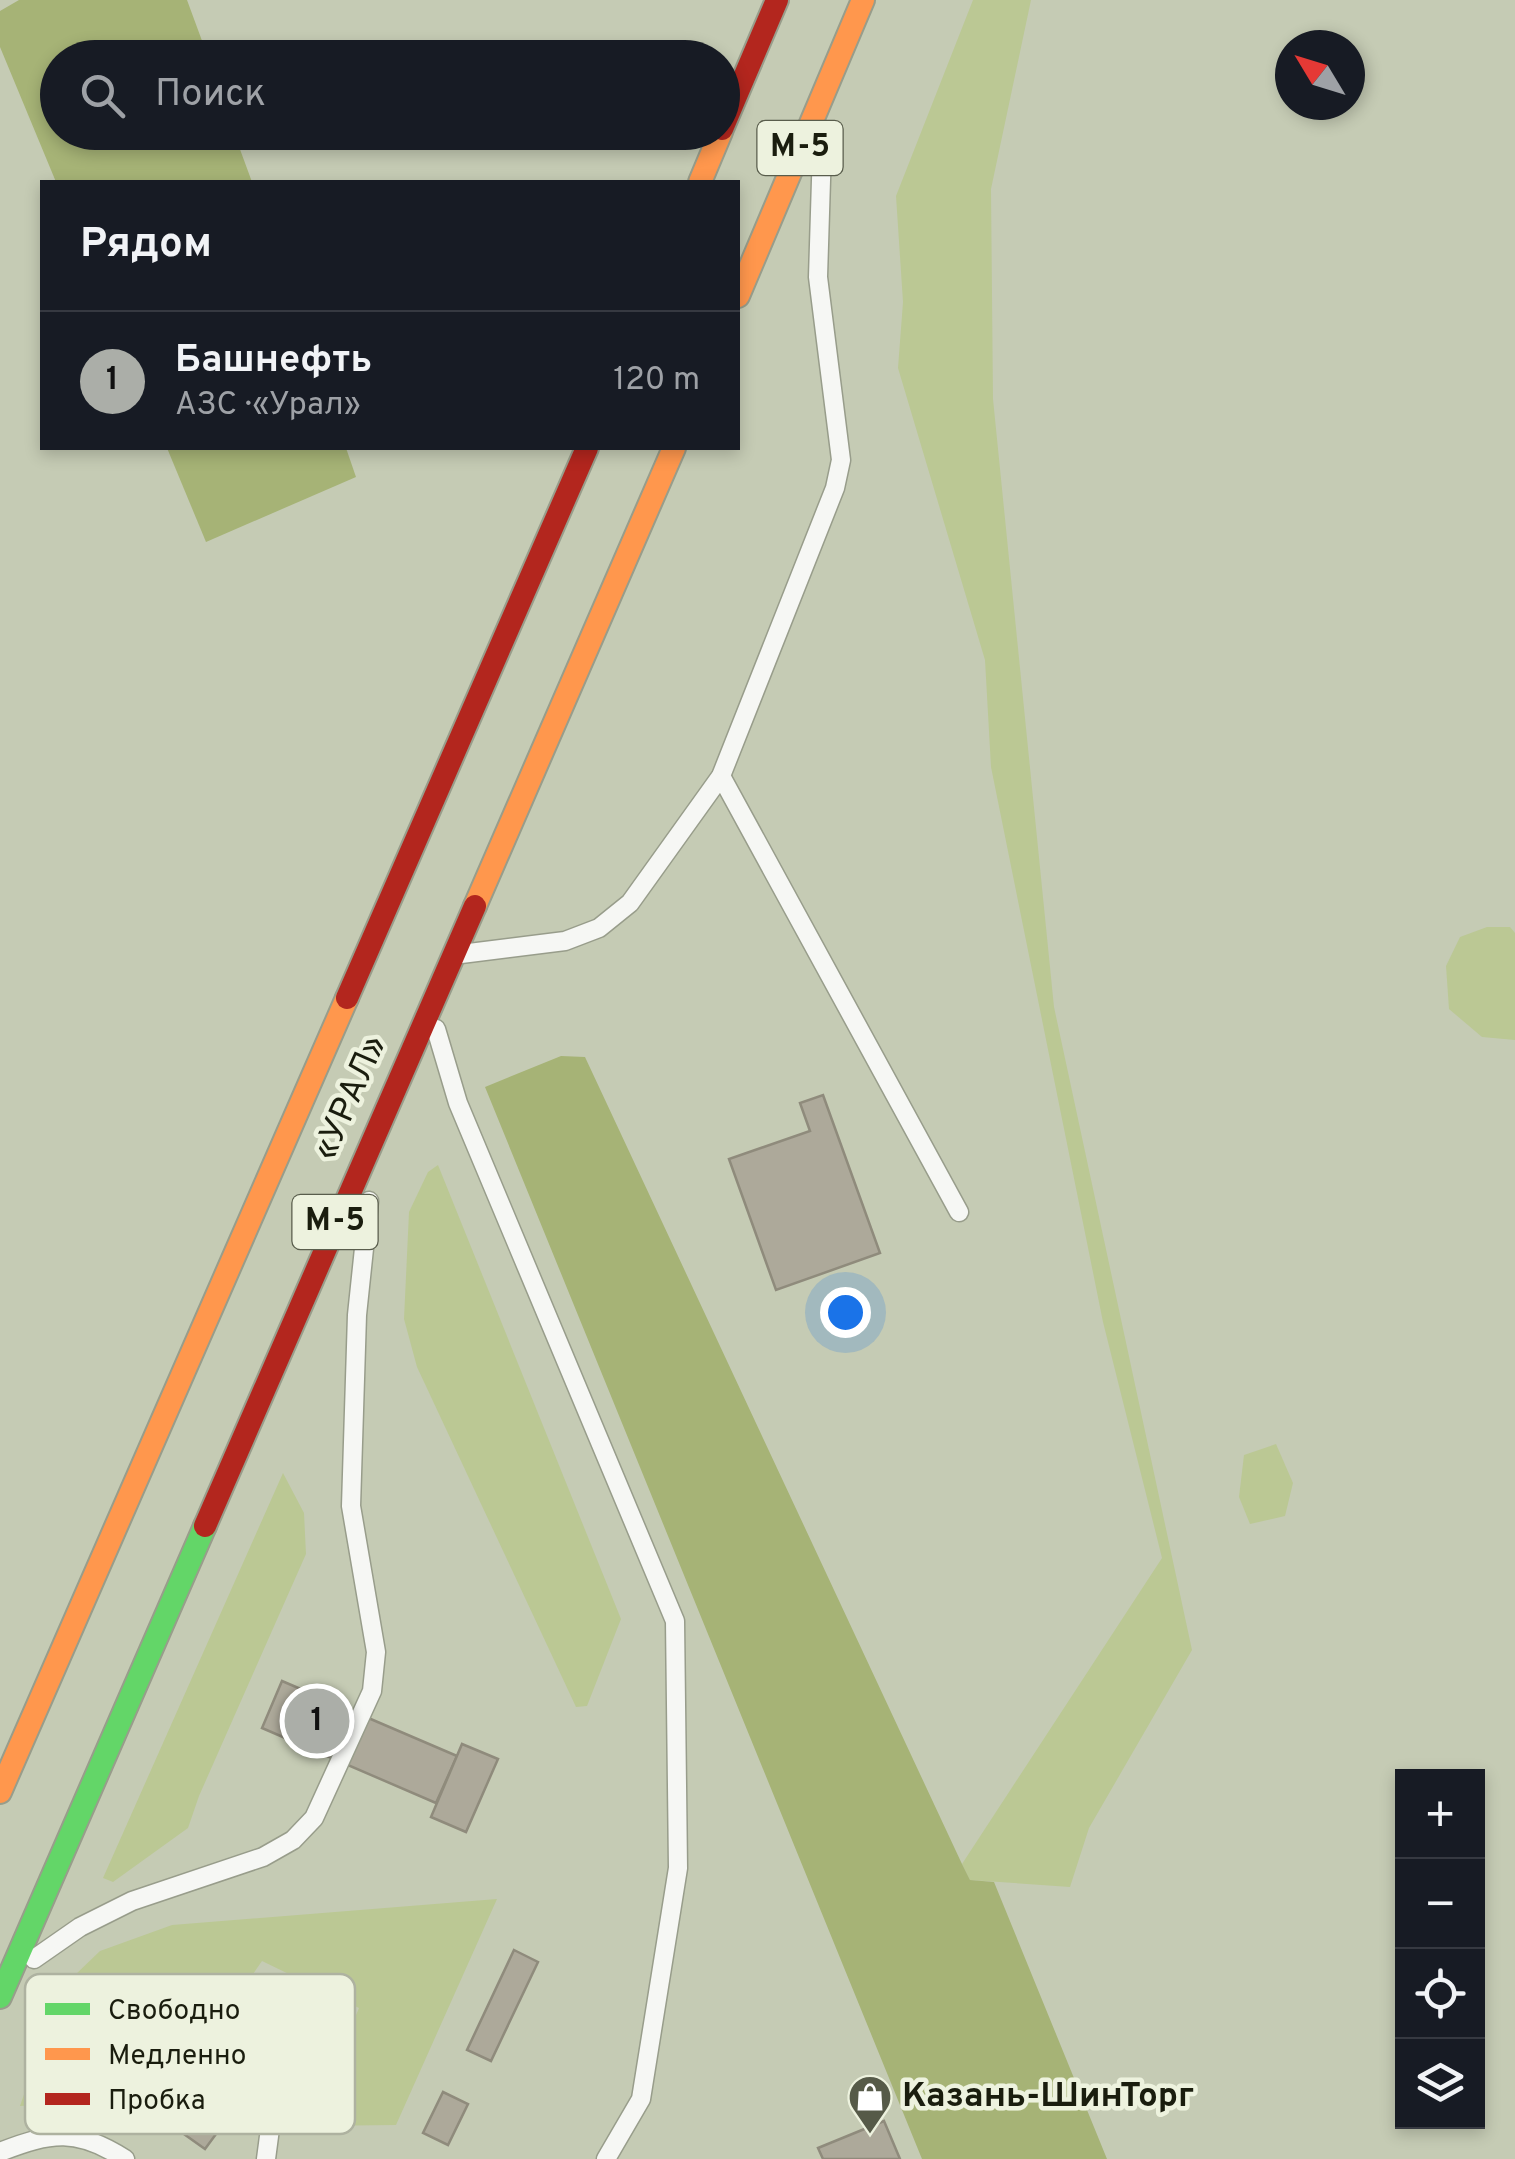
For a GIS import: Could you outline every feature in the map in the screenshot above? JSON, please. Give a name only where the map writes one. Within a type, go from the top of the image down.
[{"type":"highway","name":"М-5","points":[[740,88],[777,0]]},
{"type":"highway","name":"М-5","points":[[740,291],[863,0]]},
{"type":"highway","name":"М-5","points":[[701,180],[714,150]]},
{"type":"highway","name":"«УРАЛ»","points":[[0,1792],[586,450]]},
{"type":"highway","name":"«УРАЛ»","points":[[5,1986],[377,1123],[673,450]]},
{"type":"lane","points":[[451,956],[564,941],[599,928],[630,903],[721,776],[835,488],[841,460],[818,277],[824,90]]},
{"type":"lane","points":[[721,776],[959,1212]]},
{"type":"lane","points":[[429,1006],[458,1103],[675,1622],[678,1868],[641,2099],[606,2159]]},
{"type":"lane","points":[[5,1986],[80,1927],[132,1901],[263,1856],[293,1840],[314,1818],[372,1691],[376,1652],[351,1506],[356,1315],[377,1123]]},
{"type":"lane","points":[[0,2152],[38,2137],[63,2134],[82,2138],[125,2159]]},
{"type":"lane","points":[[266,2159],[269,2134]]},
{"type":"green space","points":[[19,0],[187,0],[202,40],[40,40],[40,143],[0,47],[0,11]]},
{"type":"green space","points":[[973,0],[1031,0],[991,189],[993,399],[1054,1007],[1192,1650],[1089,1828],[1070,1887],[970,1880],[962,1864],[1162,1558],[1103,1322],[991,767],[985,660],[898,368],[903,302],[896,196]]},
{"type":"green space","points":[[43,150],[240,150],[251,180],[55,180]]},
{"type":"green space","points":[[168,450],[347,450],[356,477],[206,542]]},
{"type":"green space","points":[[1487,927],[1510,927],[1515,933],[1515,1040],[1482,1037],[1449,1009],[1446,966],[1460,937]]},
{"type":"green space","points":[[561,1056],[585,1057],[962,1864],[970,1880],[994,1882],[1107,2159],[922,2159],[485,1087]]},
{"type":"green space","points":[[438,1165],[621,1619],[587,1706],[576,1707],[417,1367],[404,1319],[409,1212],[428,1172]]},
{"type":"green space","points":[[1276,1444],[1293,1483],[1285,1516],[1250,1524],[1239,1497],[1244,1455]]},
{"type":"green space","points":[[283,1473],[304,1513],[306,1554],[188,1828],[113,1882],[103,1878]]},
{"type":"green space","points":[[497,1899],[396,2125],[355,2125],[355,2018],[359,2008],[355,2006],[355,1974],[289,1974],[262,1961],[253,1974],[76,1974],[100,1951],[172,1925]]},
{"type":"building","points":[[823,1095],[880,1253],[776,1290],[729,1159],[810,1131],[800,1103]]},
{"type":"building","points":[[282,1681],[457,1756],[436,1803],[262,1728]]},
{"type":"building","points":[[462,1744],[498,1759],[466,1832],[431,1817]]},
{"type":"building","points":[[514,1950],[538,1962],[491,2061],[467,2050]]},
{"type":"building","points":[[443,2092],[468,2104],[448,2145],[423,2133]]},
{"type":"building","name":"Казань-ШинТорг","points":[[884,2121],[900,2159],[823,2159],[818,2148]]},
{"type":"building","points":[[184,2134],[216,2134],[205,2149]]},
{"type":"traffic: fast","points":[[0,1997],[205,1526]]},
{"type":"traffic: slow","points":[[740,291],[863,0]]},
{"type":"traffic: slow","points":[[701,180],[713,150]]},
{"type":"traffic: slow","points":[[475,906],[673,450]]},
{"type":"traffic: slow","points":[[0,1792],[347,998]]},
{"type":"traffic: jam","points":[[740,87],[777,0]]},
{"type":"traffic: jam","points":[[347,998],[586,450]]},
{"type":"traffic: jam","points":[[205,1526],[475,906]]},
{"type":"place","name":"Башнефть","points":[[317,1721]]},
{"type":"place","name":"Казань-ШинТорг","points":[[870,2135]]}]
